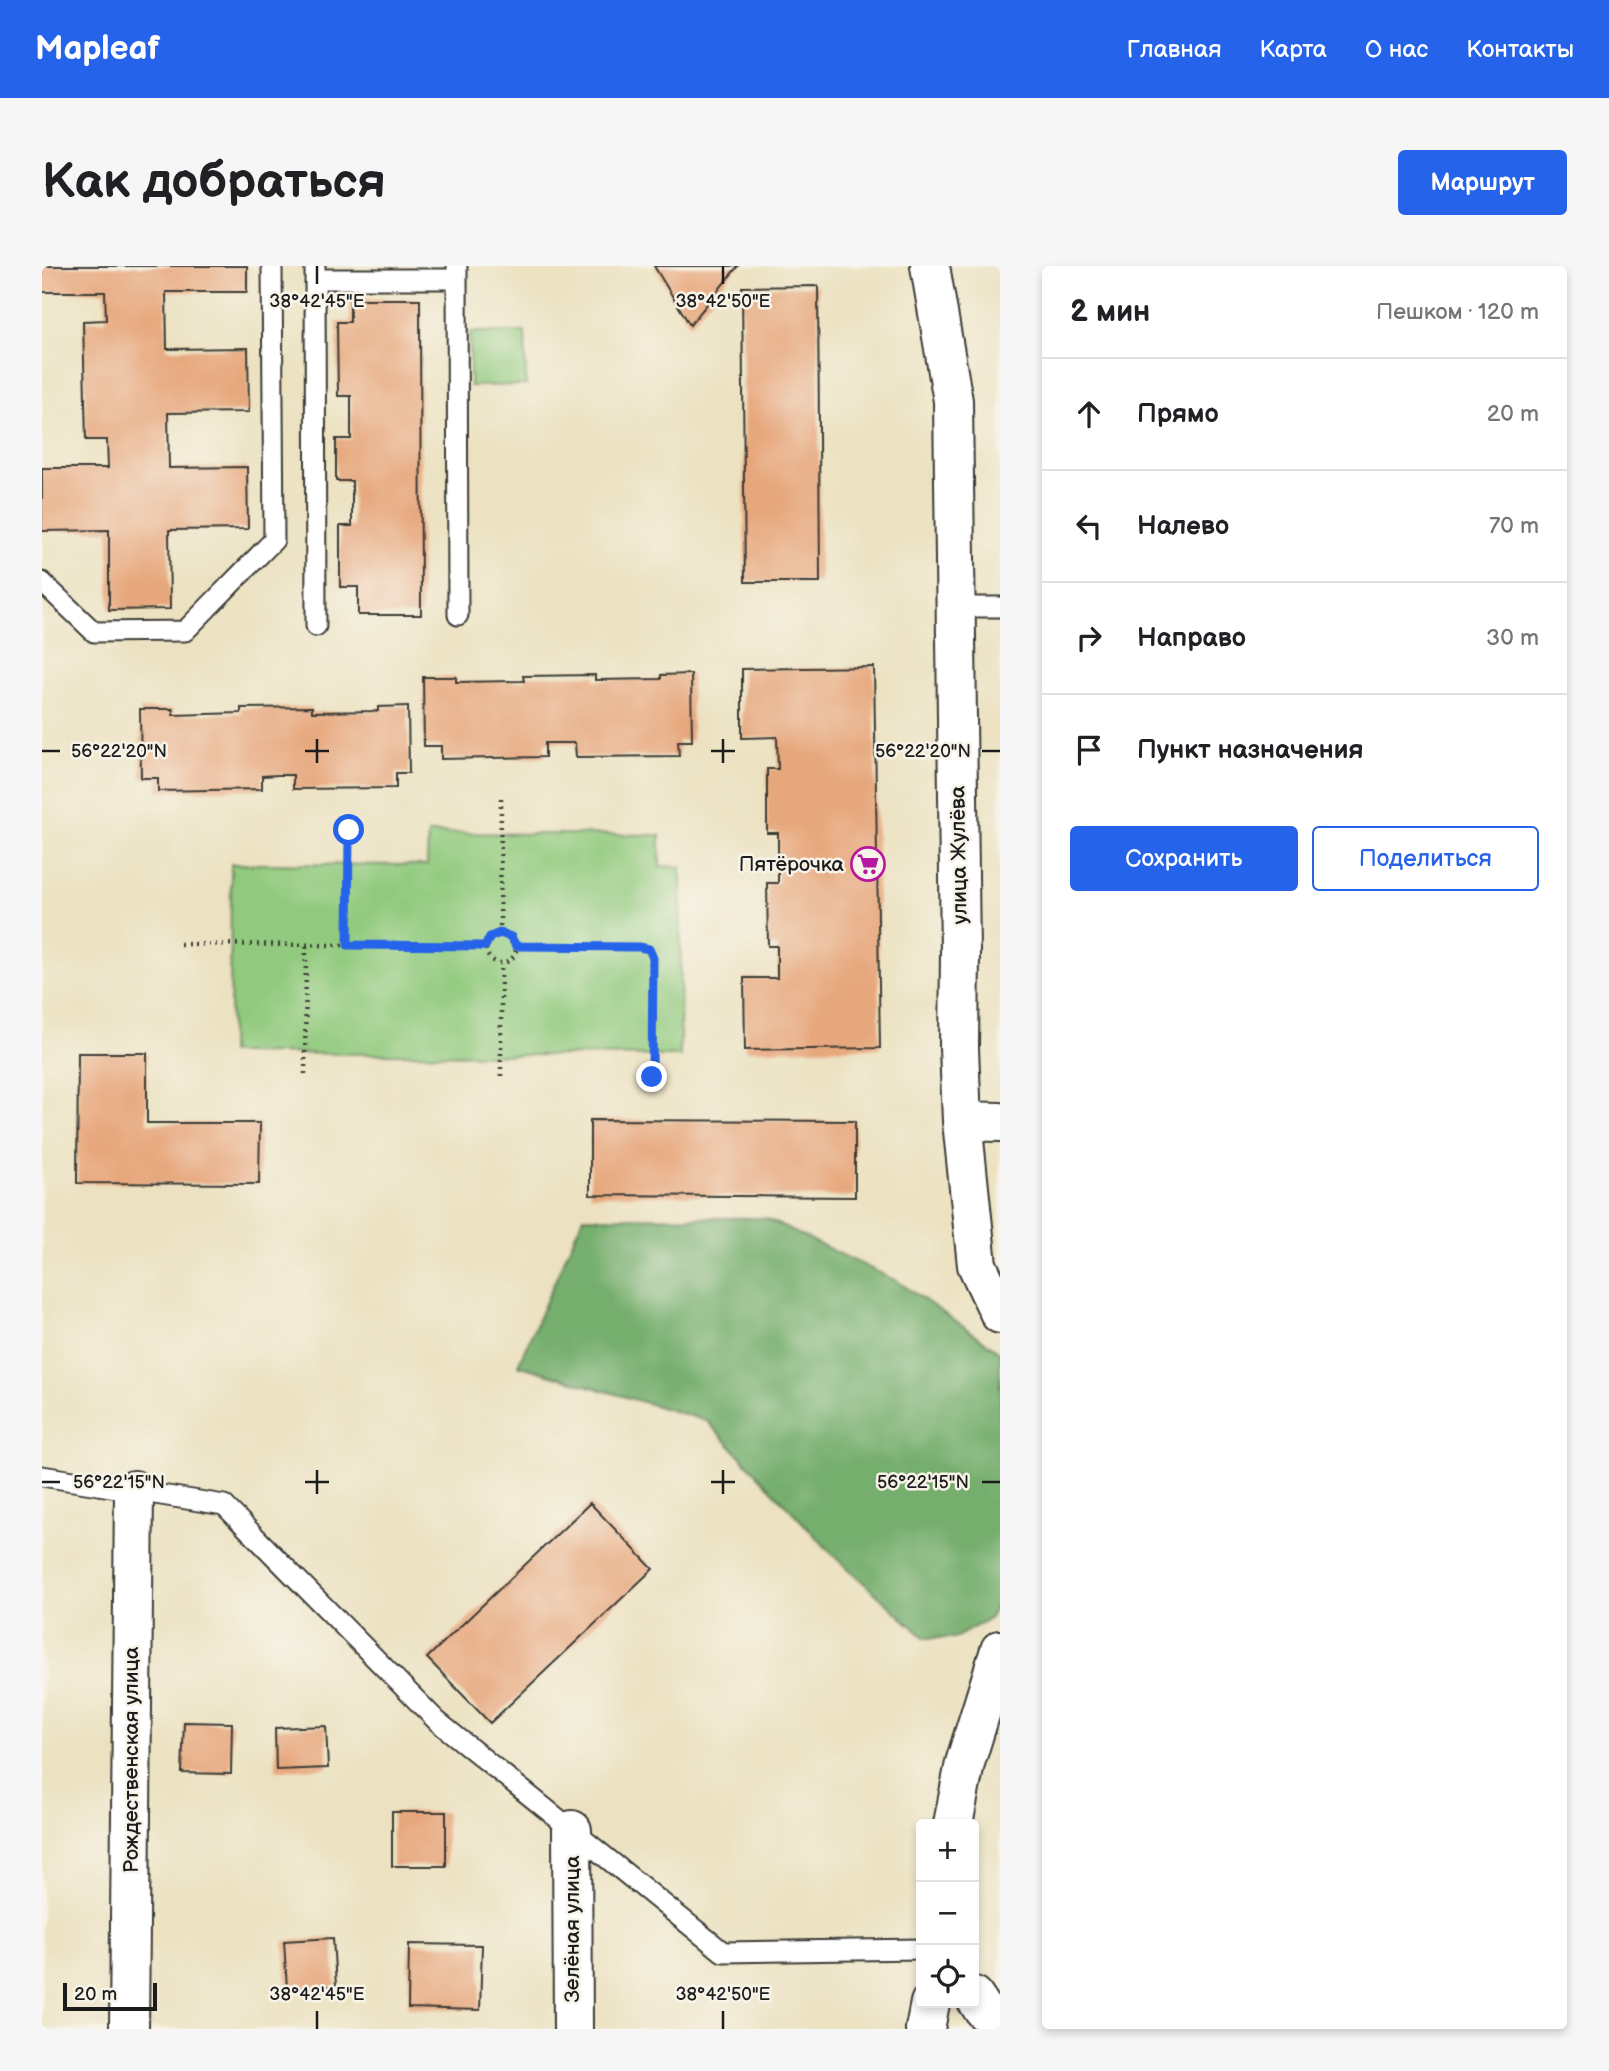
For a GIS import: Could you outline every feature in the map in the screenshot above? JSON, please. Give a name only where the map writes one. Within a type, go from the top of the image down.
[{"type":"street","name":"улица Жулёва","points":[[930,266],[953,401],[962,1121],[977,1265],[1000,1314]]},
{"type":"street","points":[[962,1121],[1000,1122]]},
{"type":"street","name":"Рождественская улица","points":[[129,2029],[134,1490]]},
{"type":"street","points":[[954,1819],[965,1763],[1000,1650]]},
{"type":"street","name":"Зелёная улица","points":[[572,1830],[573,2029]]},
{"type":"street","points":[[979,2004],[1000,2025]]},
{"type":"street","points":[[925,2029],[929,2008]]},
{"type":"lane","points":[[42,582],[94,632],[184,631],[274,540],[272,266]]},
{"type":"lane","points":[[316,626],[315,273],[457,272],[458,614]]},
{"type":"lane","points":[[956,607],[1000,607]]},
{"type":"lane","points":[[42,1476],[224,1505],[437,1721],[723,1952],[916,1948]]},
{"type":"path","points":[[500,933],[501,797]]},
{"type":"path","points":[[348,945],[349,830]]},
{"type":"path","points":[[500,933],[511,937],[516,946],[513,958],[501,964],[489,959],[485,946],[490,937],[500,933]]},
{"type":"path","points":[[180,944],[485,946]]},
{"type":"path","points":[[305,1074],[306,945]]},
{"type":"path","points":[[516,946],[639,947],[651,951],[652,1077]]},
{"type":"path","points":[[501,964],[501,1076]]},
{"type":"green space","points":[[470,332],[525,332],[526,385],[470,386]]},
{"type":"green space","points":[[428,833],[660,835],[660,866],[681,867],[680,1056],[230,1053],[231,864],[427,865]]},
{"type":"green space","points":[[583,1217],[765,1218],[897,1281],[1000,1352],[1000,1598],[990,1618],[955,1638],[925,1638],[835,1557],[707,1421],[518,1365]]},
{"type":"building","points":[[42,266],[247,266],[247,292],[166,292],[167,349],[248,348],[249,412],[168,413],[169,468],[247,467],[248,529],[169,530],[170,609],[109,610],[109,530],[42,531],[42,468],[108,468],[107,440],[86,440],[83,321],[106,320],[105,292],[42,292]]},
{"type":"building","points":[[654,266],[738,266],[690,325]]},
{"type":"building","points":[[818,286],[820,582],[745,582],[742,287]]},
{"type":"building","points":[[350,299],[420,299],[421,615],[358,615],[358,587],[340,587],[340,526],[352,526],[352,481],[336,481],[336,439],[351,439],[351,396],[338,396],[337,322],[350,322]]},
{"type":"building","points":[[874,667],[880,1048],[745,1050],[744,978],[777,978],[777,946],[768,946],[767,883],[778,883],[778,833],[767,833],[767,769],[778,769],[777,737],[742,738],[742,669]]},
{"type":"building","points":[[691,674],[692,741],[678,741],[679,756],[576,757],[575,743],[545,743],[545,757],[441,759],[441,746],[424,746],[423,677],[456,677],[456,682],[524,681],[523,676],[595,675],[595,680],[661,679],[661,675]]},
{"type":"building","points":[[408,706],[409,773],[396,773],[396,788],[293,789],[293,775],[278,775],[262,776],[262,789],[158,791],[158,778],[141,778],[140,709],[173,709],[173,715],[241,713],[241,708],[312,707],[312,712],[378,711],[378,707]]},
{"type":"building","points":[[78,1053],[147,1053],[147,1123],[260,1123],[259,1184],[77,1183]]},
{"type":"building","points":[[590,1120],[855,1121],[855,1197],[590,1195]]},
{"type":"building","points":[[590,1503],[653,1569],[490,1723],[427,1658]]},
{"type":"building","points":[[184,1722],[232,1723],[231,1774],[182,1773]]},
{"type":"building","points":[[326,1726],[328,1768],[276,1770],[275,1728]]},
{"type":"building","points":[[392,1812],[446,1812],[446,1866],[392,1866]]},
{"type":"building","points":[[333,1938],[336,1986],[287,1989],[284,1941]]},
{"type":"building","points":[[409,1944],[482,1945],[480,2010],[408,2008]]},
{"type":"place","name":"Пятёрочка","points":[[868,864]]},
{"type":"route","points":[[349,830],[348,945],[485,946],[490,937],[506,933],[516,946],[649,949],[653,958],[652,1077]]}]
